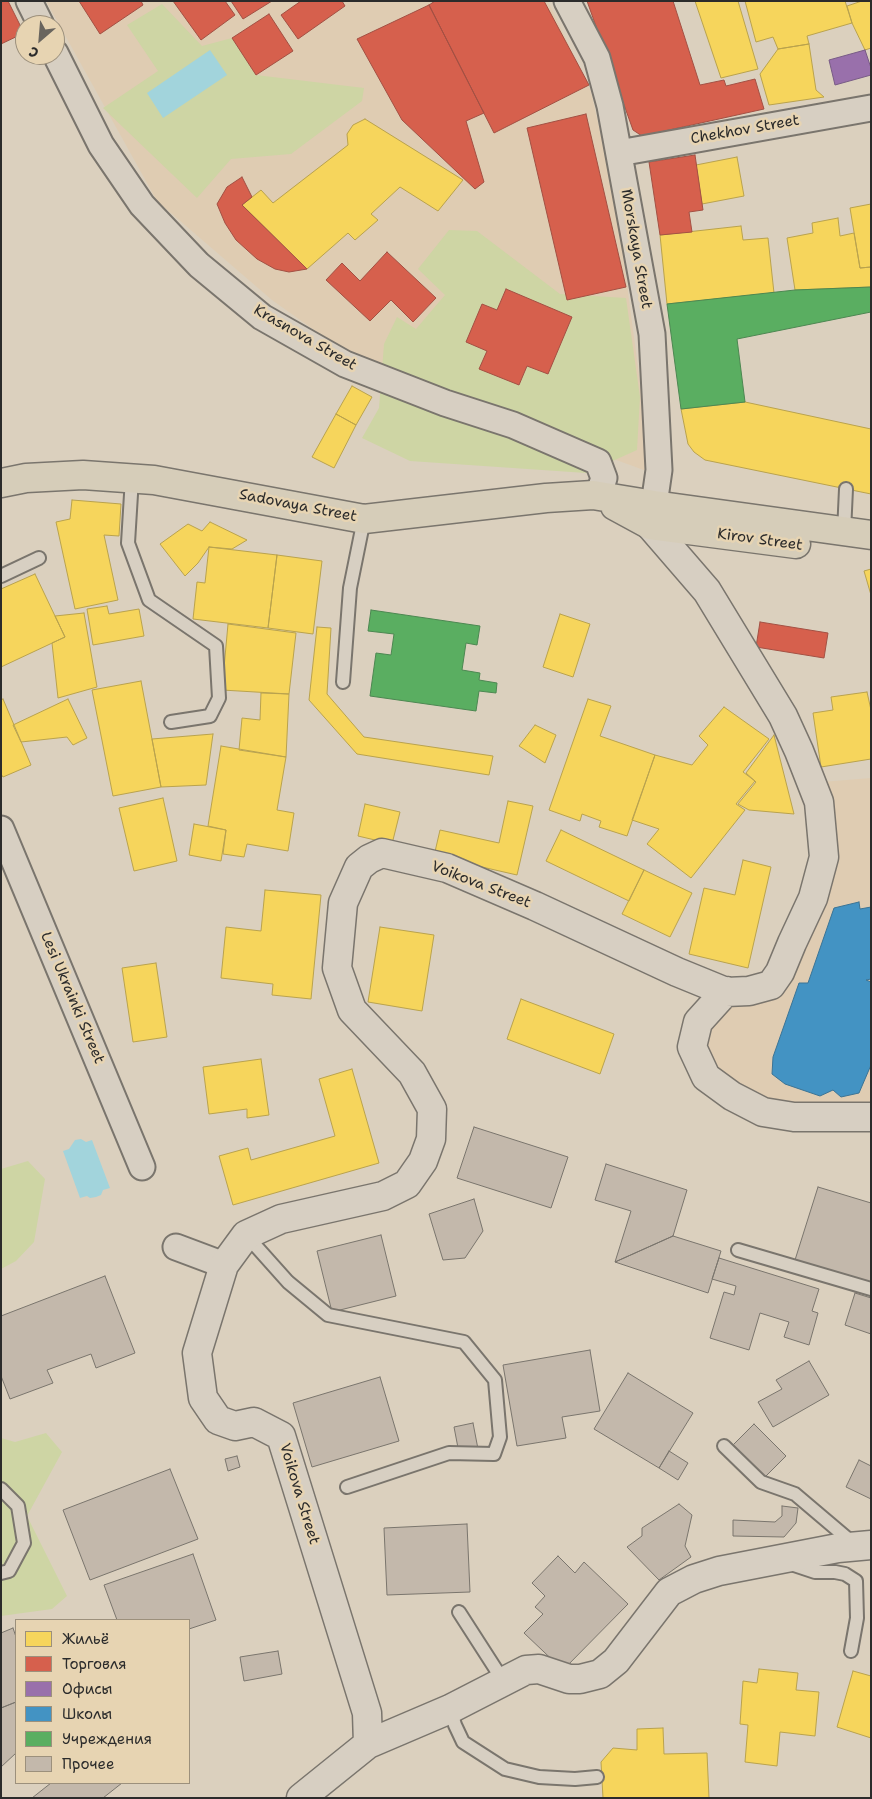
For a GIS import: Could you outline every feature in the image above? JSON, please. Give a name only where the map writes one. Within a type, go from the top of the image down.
[{"type":"main road","name":"Sadovaya Street","points":[[1,483],[26,478],[84,475],[154,480],[364,519],[546,498],[593,495],[652,515]]},
{"type":"main road","name":"Kirov Street","points":[[652,515],[871,535]]},
{"type":"main road","name":"Kirov Street","points":[[652,515],[871,553]]},
{"type":"street","points":[[29,1],[36,15]]},
{"type":"street","name":"Morskaya Street","points":[[568,1],[597,58],[610,106],[652,334],[659,470],[652,515]]},
{"type":"street","name":"Krasnova Street","points":[[61,65],[101,146],[142,205],[200,265],[262,317],[345,364],[445,403],[513,425],[598,462],[604,478],[600,490],[593,495]]},
{"type":"street","name":"Chekhov Street","points":[[619,153],[871,108]]},
{"type":"street","name":"Voikova Street","points":[[368,1744],[366,1713],[281,1436],[254,1422],[236,1426],[218,1420],[203,1398],[198,1352],[224,1265],[246,1235],[281,1219],[383,1196],[407,1184],[423,1161],[431,1139],[432,1109],[412,1073],[352,1010],[337,968],[342,903],[359,867],[369,858],[382,853],[447,868],[677,972],[726,992],[749,990],[771,985],[780,972],[813,898],[824,857],[819,802],[783,716],[707,591],[652,515]]},
{"type":"street","name":"Lesi Ukrainki Street","points":[[1,829],[142,1166]]},
{"type":"street","points":[[726,992],[698,1022],[692,1047],[706,1077],[732,1096],[763,1112],[794,1117],[871,1117]]},
{"type":"street","points":[[176,1247],[224,1265]]},
{"type":"street","points":[[301,1798],[368,1744],[450,1709],[532,1669],[539,1669],[569,1679],[580,1679],[600,1674],[616,1661],[669,1592],[694,1579],[719,1570],[788,1557],[866,1548]]},
{"type":"lane","points":[[132,478],[128,543],[149,600],[216,646],[219,698],[210,716],[171,722]]},
{"type":"lane","points":[[844,532],[846,489]]},
{"type":"lane","points":[[343,682],[350,588],[364,519]]},
{"type":"lane","points":[[1,576],[39,558]]},
{"type":"lane","points":[[246,1235],[288,1282],[328,1315],[464,1342],[495,1380],[500,1437],[494,1454],[450,1453],[347,1487]]},
{"type":"lane","points":[[738,1250],[871,1289]]},
{"type":"lane","points":[[724,1446],[761,1482],[796,1494],[866,1548]]},
{"type":"lane","points":[[1,1489],[18,1506],[24,1543],[9,1571],[1,1573]]},
{"type":"lane","points":[[788,1557],[794,1565],[815,1572],[845,1574],[856,1581],[857,1618],[851,1651]]},
{"type":"lane","points":[[460,1612],[504,1682]]},
{"type":"lane","points":[[450,1709],[463,1742],[505,1769],[539,1777],[575,1779],[597,1777]]},
{"type":"shaded area","points":[[46,1],[548,1],[591,92],[616,202],[652,473],[372,371],[272,300],[157,201],[65,35],[65,15],[54,15]]},
{"type":"shaded area","points":[[871,778],[871,1110],[765,1106],[711,1072],[702,1026],[728,999],[750,998],[820,902],[822,782]]},
{"type":"green space","points":[[162,4],[202,46],[232,38],[256,75],[364,88],[362,101],[291,154],[231,159],[197,198],[103,108],[158,71],[127,25]]},
{"type":"green space","points":[[449,230],[477,231],[560,294],[626,298],[640,397],[637,450],[586,473],[410,461],[362,438],[379,408],[384,344],[397,317],[416,329],[445,295],[418,269]],"holes":[[[506,289],[572,317],[548,374],[527,366],[519,385],[480,369],[487,351],[466,342],[497,310]]]},
{"type":"green space","points":[[28,1161],[45,1179],[34,1242],[16,1261],[1,1269],[1,1169]]},
{"type":"green space","points":[[46,1433],[62,1452],[27,1516],[67,1596],[52,1609],[1,1616],[1,1438],[15,1442]]},
{"type":"water","points":[[210,50],[227,75],[163,118],[147,93]]},
{"type":"water","points":[[81,1139],[86,1142],[92,1140],[110,1188],[103,1190],[101,1195],[96,1197],[90,1198],[87,1196],[80,1198],[63,1151],[69,1149],[75,1140]]},
{"type":"building: Жильё","points":[[695,1],[738,1],[758,69],[721,78]]},
{"type":"building: Жильё","points":[[745,1],[845,1],[852,23],[807,36],[809,44],[778,49],[773,37],[756,42]]},
{"type":"building: Жильё","points":[[862,1],[871,1],[871,48],[865,50],[852,23],[847,6]]},
{"type":"building: Жильё","points":[[809,44],[816,90],[824,97],[769,105],[760,74],[778,49]]},
{"type":"building: Жильё","points":[[365,119],[463,180],[438,211],[400,187],[371,214],[378,220],[355,240],[348,233],[307,269],[242,205],[261,190],[273,203],[348,145],[347,134],[353,125]]},
{"type":"building: Жильё","points":[[737,157],[744,196],[702,204],[696,165]]},
{"type":"building: Жильё","points":[[871,204],[871,267],[860,268],[850,208]]},
{"type":"building: Жильё","points":[[838,218],[840,236],[854,233],[860,268],[871,267],[871,287],[795,290],[787,238],[813,233],[812,223]]},
{"type":"building: Жильё","points":[[741,226],[743,240],[768,238],[774,293],[667,304],[660,235]]},
{"type":"building: Жильё","points":[[352,386],[372,397],[356,425],[336,414]]},
{"type":"building: Жильё","points":[[745,402],[871,429],[871,494],[705,460],[694,452],[688,444],[681,409]]},
{"type":"building: Жильё","points":[[336,414],[356,425],[334,468],[312,457]]},
{"type":"building: Жильё","points":[[72,500],[121,504],[119,536],[104,535],[118,600],[75,609],[56,522],[70,519]]},
{"type":"building: Жильё","points":[[210,522],[247,540],[232,549],[209,547],[198,563],[185,576],[160,544],[188,524],[202,531]]},
{"type":"building: Жильё","points":[[209,547],[277,555],[268,628],[193,619],[197,582],[205,583]]},
{"type":"building: Жильё","points":[[277,555],[322,561],[313,634],[268,628]]},
{"type":"building: Жильё","points":[[871,569],[871,595],[864,571]]},
{"type":"building: Жильё","points":[[35,574],[65,637],[1,667],[1,589]]},
{"type":"building: Жильё","points":[[107,606],[109,614],[139,609],[144,636],[93,645],[87,609]]},
{"type":"building: Жильё","points":[[84,613],[97,687],[58,698],[52,643],[65,637],[55,616]]},
{"type":"building: Жильё","points":[[560,614],[590,624],[573,677],[543,667]]},
{"type":"building: Жильё","points":[[228,624],[296,633],[289,694],[222,690]]},
{"type":"building: Жильё","points":[[317,627],[331,628],[327,694],[364,737],[493,756],[489,775],[357,754],[309,700]]},
{"type":"building: Жильё","points":[[141,681],[161,787],[113,796],[92,690]]},
{"type":"building: Жильё","points":[[867,692],[871,710],[871,759],[821,767],[813,713],[833,710],[831,697]]},
{"type":"building: Жильё","points":[[261,693],[289,694],[286,757],[239,750],[242,718],[260,720]]},
{"type":"building: Жильё","points":[[3,699],[31,765],[3,777],[1,774],[1,700]]},
{"type":"building: Жильё","points":[[68,699],[87,738],[73,745],[67,737],[21,742],[13,725]]},
{"type":"building: Жильё","points":[[588,699],[611,706],[600,736],[655,755],[627,836],[599,827],[601,821],[582,814],[580,821],[549,810]]},
{"type":"building: Жильё","points":[[724,707],[769,739],[743,772],[755,781],[736,804],[745,810],[691,878],[647,844],[659,829],[632,820],[655,755],[692,765],[708,745],[699,736]]},
{"type":"building: Жильё","points":[[535,725],[556,735],[545,763],[519,746]]},
{"type":"building: Жильё","points":[[213,734],[206,785],[161,787],[152,739]]},
{"type":"building: Жильё","points":[[774,735],[794,814],[749,810],[738,804],[756,782],[746,773]]},
{"type":"building: Жильё","points":[[221,746],[286,757],[277,810],[294,813],[288,851],[247,844],[244,857],[223,854],[226,830],[208,826]]},
{"type":"building: Жильё","points":[[163,798],[177,861],[134,871],[119,808]]},
{"type":"building: Жильё","points":[[508,801],[533,806],[517,875],[434,856],[440,830],[499,843]]},
{"type":"building: Жильё","points":[[365,804],[400,812],[392,844],[358,836]]},
{"type":"building: Жильё","points":[[194,824],[226,830],[221,861],[189,855]]},
{"type":"building: Жильё","points":[[561,830],[644,870],[629,901],[546,861]]},
{"type":"building: Жильё","points":[[743,860],[771,867],[748,968],[689,954],[704,888],[735,895]]},
{"type":"building: Жильё","points":[[644,870],[692,893],[670,937],[622,914]]},
{"type":"building: Жильё","points":[[265,890],[321,895],[311,999],[272,995],[273,984],[221,978],[226,927],[261,931]]},
{"type":"building: Жильё","points":[[380,927],[434,935],[422,1011],[368,1002]]},
{"type":"building: Жильё","points":[[156,963],[167,1037],[133,1042],[122,968]]},
{"type":"building: Жильё","points":[[521,999],[614,1034],[600,1074],[507,1039]]},
{"type":"building: Жильё","points":[[261,1059],[269,1115],[247,1118],[247,1109],[209,1114],[203,1067]]},
{"type":"building: Жильё","points":[[352,1069],[379,1163],[233,1205],[219,1156],[248,1148],[251,1160],[335,1136],[319,1079]]},
{"type":"building: Жильё","points":[[759,1669],[798,1673],[796,1690],[819,1692],[815,1736],[780,1732],[777,1766],[745,1762],[748,1725],[740,1724],[743,1681],[757,1683]]},
{"type":"building: Жильё","points":[[853,1671],[871,1676],[871,1738],[837,1727]]},
{"type":"building: Жильё","points":[[663,1728],[664,1754],[707,1753],[709,1798],[603,1798],[601,1762],[613,1748],[637,1750],[637,1729]]},
{"type":"building: Торговля","points":[[1,1],[8,1],[15,15],[15,37],[1,44]]},
{"type":"building: Торговля","points":[[79,1],[141,1],[143,5],[100,34]]},
{"type":"building: Торговля","points":[[173,1],[225,1],[235,15],[201,40]]},
{"type":"building: Торговля","points":[[231,1],[272,1],[243,19]]},
{"type":"building: Торговля","points":[[301,1],[342,1],[345,6],[298,39],[281,15]]},
{"type":"building: Торговля","points":[[435,1],[544,1],[589,85],[494,133],[429,5]]},
{"type":"building: Торговля","points":[[587,1],[673,1],[700,85],[724,80],[726,86],[755,79],[764,109],[642,136],[633,130]]},
{"type":"building: Торговля","points":[[429,5],[484,113],[466,121],[484,182],[475,189],[402,120],[357,39]]},
{"type":"building: Торговля","points":[[269,14],[293,51],[256,75],[232,38]]},
{"type":"building: Торговля","points":[[586,114],[626,287],[567,300],[527,128]]},
{"type":"building: Торговля","points":[[695,155],[703,210],[689,212],[692,232],[660,235],[649,162]]},
{"type":"building: Торговля","points":[[242,177],[252,197],[242,205],[307,269],[289,272],[275,269],[257,259],[236,240],[225,223],[217,204],[227,187]]},
{"type":"building: Торговля","points":[[387,252],[436,298],[413,322],[391,300],[370,321],[326,280],[342,263],[360,281]]},
{"type":"building: Торговля","points":[[506,289],[572,317],[548,374],[527,366],[519,385],[479,369],[487,351],[466,342],[482,304],[497,310]]},
{"type":"building: Торговля","points":[[760,622],[828,633],[824,658],[756,647]]},
{"type":"building: Офисы","points":[[865,50],[871,68],[871,75],[835,85],[829,60]]},
{"type":"building: Школы","points":[[859,902],[860,909],[871,907],[871,979],[866,980],[871,982],[871,1065],[859,1093],[841,1097],[833,1090],[820,1096],[785,1084],[772,1074],[773,1057],[799,983],[808,983],[834,908]]},
{"type":"building: Учреждения","points":[[871,287],[871,312],[737,339],[745,402],[681,409],[667,304],[795,290]]},
{"type":"building: Учреждения","points":[[371,610],[480,626],[477,645],[466,643],[462,670],[480,673],[479,680],[497,683],[496,693],[479,691],[476,711],[370,696],[376,653],[391,655],[394,634],[368,631]]},
{"type":"building: Прочее","points":[[474,1127],[568,1157],[551,1208],[457,1178]]},
{"type":"building: Прочее","points":[[606,1164],[687,1190],[673,1236],[615,1262],[631,1211],[595,1200]]},
{"type":"building: Прочее","points":[[818,1187],[871,1203],[871,1283],[795,1260]]},
{"type":"building: Прочее","points":[[474,1199],[483,1231],[465,1258],[443,1260],[429,1214]]},
{"type":"building: Прочее","points":[[381,1235],[396,1296],[332,1312],[317,1251]]},
{"type":"building: Прочее","points":[[673,1236],[721,1251],[708,1293],[615,1262]]},
{"type":"building: Прочее","points":[[719,1258],[819,1289],[812,1311],[818,1313],[809,1345],[784,1337],[789,1322],[760,1313],[749,1350],[710,1338],[724,1292],[734,1295],[736,1286],[712,1279]]},
{"type":"building: Прочее","points":[[105,1276],[135,1353],[96,1368],[91,1354],[47,1370],[53,1383],[10,1399],[1,1376],[1,1316]]},
{"type":"building: Прочее","points":[[855,1293],[871,1298],[871,1334],[845,1325]]},
{"type":"building: Прочее","points":[[590,1350],[600,1411],[562,1417],[566,1438],[517,1446],[503,1365]]},
{"type":"building: Прочее","points":[[809,1361],[829,1395],[773,1427],[758,1402],[782,1389],[776,1380]]},
{"type":"building: Прочее","points":[[628,1373],[693,1413],[659,1468],[594,1429]]},
{"type":"building: Прочее","points":[[380,1377],[399,1441],[312,1467],[293,1403]]},
{"type":"building: Прочее","points":[[473,1423],[478,1449],[459,1453],[454,1427]]},
{"type":"building: Прочее","points":[[754,1424],[786,1456],[764,1478],[732,1446]]},
{"type":"building: Прочее","points":[[669,1451],[688,1463],[678,1480],[659,1468]]},
{"type":"building: Прочее","points":[[237,1456],[240,1467],[228,1471],[225,1459]]},
{"type":"building: Прочее","points":[[859,1460],[871,1466],[871,1499],[846,1487]]},
{"type":"building: Прочее","points":[[170,1469],[198,1539],[90,1580],[63,1510]]},
{"type":"building: Прочее","points":[[679,1504],[692,1515],[685,1546],[691,1557],[659,1580],[627,1547],[642,1536],[642,1528]]},
{"type":"building: Прочее","points":[[782,1506],[798,1508],[796,1523],[784,1537],[733,1536],[733,1520],[775,1522],[782,1516]]},
{"type":"building: Прочее","points":[[467,1524],[470,1592],[387,1595],[384,1528]]},
{"type":"building: Прочее","points":[[193,1554],[216,1620],[190,1629],[190,1619],[117,1619],[104,1585]]},
{"type":"building: Прочее","points":[[558,1556],[575,1573],[584,1562],[628,1604],[563,1670],[524,1633],[543,1614],[535,1607],[545,1596],[532,1583]]},
{"type":"building: Прочее","points":[[13,1628],[15,1634],[15,1702],[1,1708],[1,1633]]},
{"type":"building: Прочее","points":[[278,1651],[282,1674],[244,1681],[240,1657]]},
{"type":"building: Прочее","points":[[15,1702],[15,1754],[1,1767],[1,1708]]},
{"type":"building: Прочее","points":[[50,1784],[121,1784],[103,1798],[32,1798]]}]
